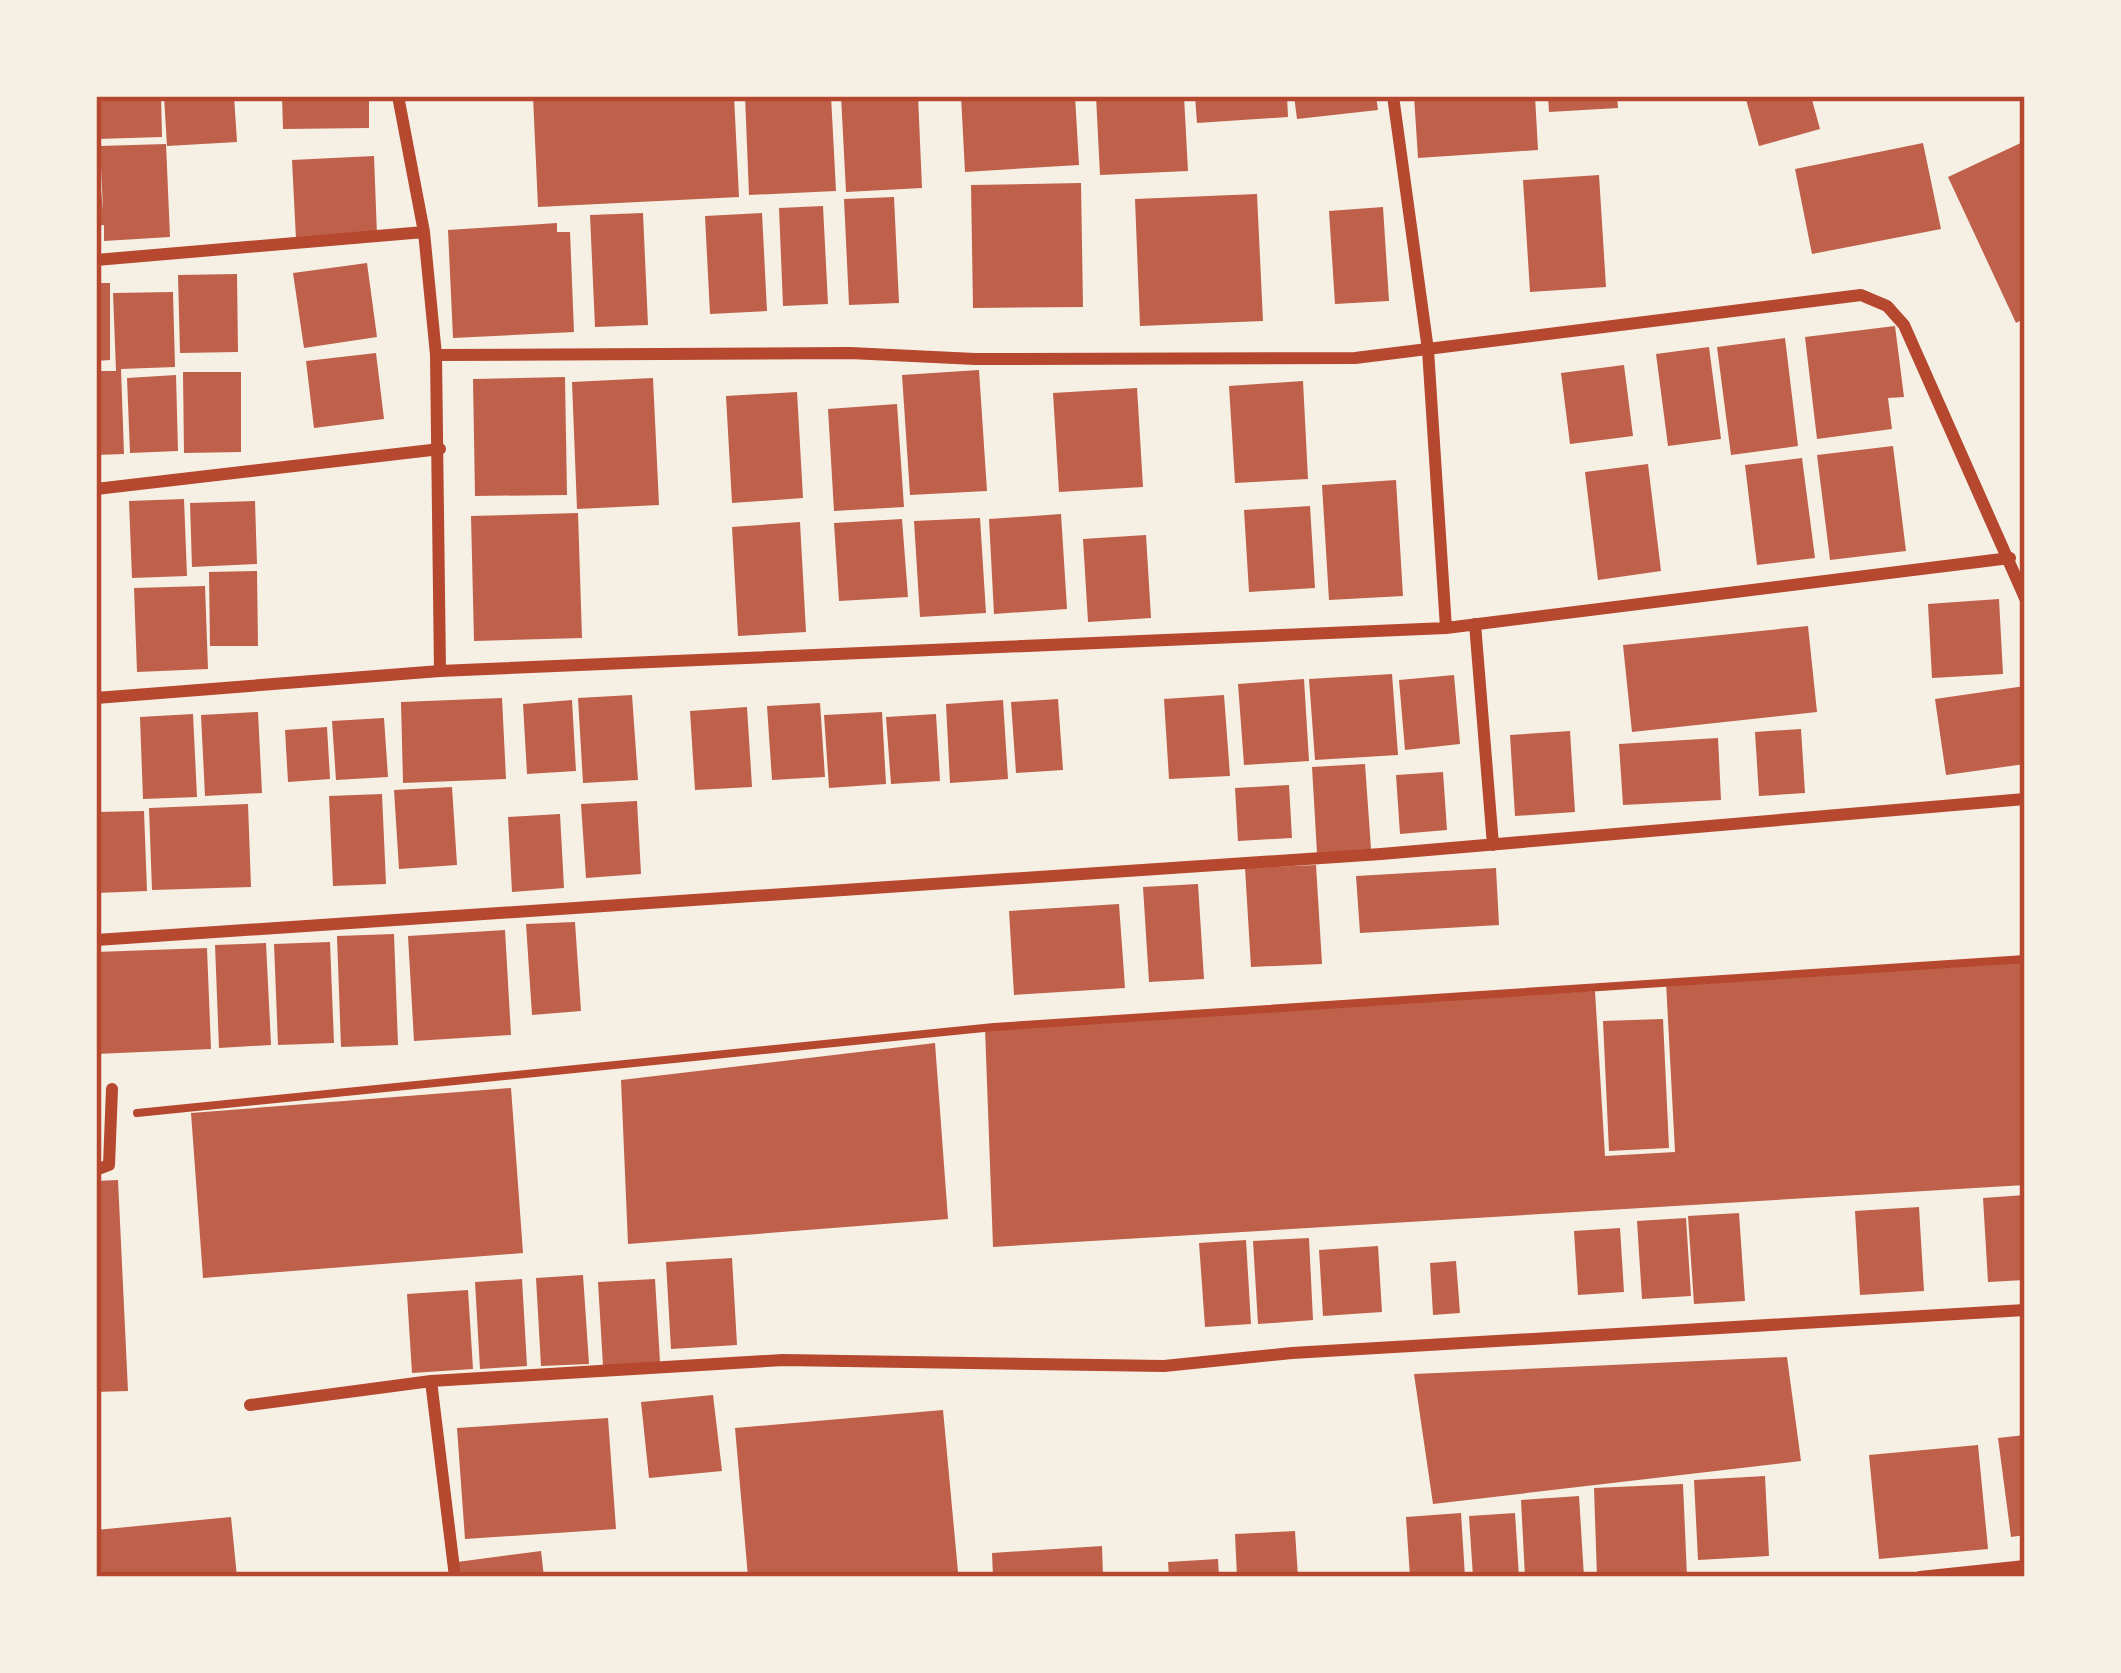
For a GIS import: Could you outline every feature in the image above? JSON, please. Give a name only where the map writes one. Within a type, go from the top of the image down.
[{"type":"street","points":[[398,96],[424,232],[436,355],[440,671]]},
{"type":"street","points":[[1393,96],[1428,350],[1446,628]]},
{"type":"street","points":[[96,260],[424,232]]},
{"type":"street","points":[[436,355],[850,352],[975,358],[1355,358],[1861,295],[1887,306],[1904,326],[2025,598]]},
{"type":"street","points":[[96,489],[440,449]]},
{"type":"street","points":[[96,698],[440,671],[1446,628],[2010,559]]},
{"type":"street","points":[[1474,624],[1493,845]]},
{"type":"street","points":[[96,940],[1493,845],[2025,799]]},
{"type":"street","points":[[96,1170],[109,1165],[112,1089]]},
{"type":"street","points":[[250,1405],[431,1381],[783,1360],[1164,1366],[1292,1353],[2025,1310]]},
{"type":"street","points":[[431,1381],[455,1577]]},
{"type":"street","points":[[1920,1577],[2025,1566]]},
{"type":"path","points":[[111,1115],[994,1027],[2025,959]]},
{"type":"building","points":[[97,96],[161,96],[162,137],[98,139]]},
{"type":"building","points":[[164,96],[234,96],[237,142],[167,146]]},
{"type":"building","points":[[282,96],[369,96],[369,128],[283,129]]},
{"type":"building","points":[[533,96],[734,96],[739,197],[538,207]]},
{"type":"building","points":[[745,96],[831,96],[836,191],[749,195]]},
{"type":"building","points":[[841,96],[918,96],[922,188],[846,192]]},
{"type":"building","points":[[961,96],[1075,96],[1079,165],[965,172]]},
{"type":"building","points":[[1096,96],[1184,96],[1188,171],[1100,175]]},
{"type":"building","points":[[1195,96],[1287,96],[1288,117],[1197,123]]},
{"type":"building","points":[[1294,96],[1376,96],[1378,110],[1297,119]]},
{"type":"building","points":[[1414,96],[1535,96],[1538,150],[1418,158]]},
{"type":"building","points":[[1548,96],[1617,96],[1618,108],[1549,112]]},
{"type":"building","points":[[1745,96],[1811,96],[1820,129],[1759,146]]},
{"type":"building","points":[[2025,141],[2025,318],[2016,323],[1948,177]]},
{"type":"building","points":[[1923,143],[1941,229],[1812,254],[1795,169]]},
{"type":"building","points":[[166,144],[170,237],[104,241],[104,225],[96,226],[96,179],[100,179],[103,211],[100,146]]},
{"type":"building","points":[[374,156],[377,235],[296,239],[292,160]]},
{"type":"building","points":[[1599,175],[1606,287],[1530,292],[1523,180]]},
{"type":"building","points":[[1081,183],[1083,307],[973,308],[971,185]]},
{"type":"building","points":[[1257,194],[1263,321],[1140,326],[1135,199]]},
{"type":"building","points":[[894,197],[899,303],[849,305],[844,199]]},
{"type":"building","points":[[823,206],[828,304],[783,306],[779,208]]},
{"type":"building","points":[[1383,207],[1389,301],[1335,304],[1329,211]]},
{"type":"building","points":[[643,213],[648,325],[595,327],[590,215]]},
{"type":"building","points":[[762,213],[767,311],[710,314],[705,216]]},
{"type":"building","points":[[557,223],[557,232],[570,232],[574,332],[453,338],[448,230]]},
{"type":"building","points":[[367,263],[377,337],[304,348],[293,273]]},
{"type":"building","points":[[237,274],[238,352],[180,353],[178,275]]},
{"type":"building","points":[[96,283],[110,283],[110,360],[96,361]]},
{"type":"building","points":[[173,292],[175,367],[121,369],[124,454],[96,455],[96,371],[116,371],[113,293]]},
{"type":"building","points":[[1895,326],[1904,397],[1888,398],[1892,429],[1817,439],[1805,337]]},
{"type":"building","points":[[1785,338],[1798,446],[1731,455],[1717,347]]},
{"type":"building","points":[[1709,347],[1721,439],[1668,446],[1656,354]]},
{"type":"building","points":[[376,353],[384,419],[314,428],[306,361]]},
{"type":"building","points":[[1624,365],[1633,436],[1570,444],[1561,373]]},
{"type":"building","points":[[979,370],[987,491],[910,495],[902,375]]},
{"type":"building","points":[[183,372],[241,372],[241,452],[184,453]]},
{"type":"building","points":[[176,375],[178,451],[130,453],[127,378]]},
{"type":"building","points":[[565,377],[567,495],[475,496],[473,379]]},
{"type":"building","points":[[653,378],[659,505],[577,509],[572,382]]},
{"type":"building","points":[[1303,381],[1308,479],[1235,483],[1229,386]]},
{"type":"building","points":[[1137,388],[1143,487],[1059,492],[1053,393]]},
{"type":"building","points":[[797,392],[803,498],[732,503],[726,396]]},
{"type":"building","points":[[897,404],[904,507],[834,511],[828,409]]},
{"type":"building","points":[[1893,446],[1906,551],[1830,560],[1817,455]]},
{"type":"building","points":[[1802,458],[1815,558],[1757,565],[1745,465]]},
{"type":"building","points":[[1648,464],[1661,571],[1598,580],[1585,472]]},
{"type":"building","points":[[1396,480],[1403,596],[1329,600],[1322,485]]},
{"type":"building","points":[[184,499],[187,576],[132,578],[129,501]]},
{"type":"building","points":[[255,501],[257,564],[192,567],[190,503]]},
{"type":"building","points":[[1310,506],[1315,588],[1249,592],[1244,510]]},
{"type":"building","points":[[578,513],[582,638],[474,641],[471,516]]},
{"type":"building","points":[[1061,514],[1067,609],[994,614],[989,519]]},
{"type":"building","points":[[980,518],[986,613],[920,617],[914,521]]},
{"type":"building","points":[[902,519],[908,597],[839,601],[834,523]]},
{"type":"building","points":[[800,522],[806,632],[738,636],[732,527]]},
{"type":"building","points":[[1146,535],[1151,618],[1088,622],[1083,539]]},
{"type":"building","points":[[257,571],[258,646],[210,646],[209,572]]},
{"type":"building","points":[[205,586],[208,669],[137,672],[134,588]]},
{"type":"building","points":[[1999,599],[2003,674],[1932,678],[1928,604]]},
{"type":"building","points":[[1808,626],[1817,712],[1632,732],[1623,645]]},
{"type":"building","points":[[1392,674],[1398,755],[1315,760],[1309,679]]},
{"type":"building","points":[[1454,675],[1460,744],[1405,750],[1399,680]]},
{"type":"building","points":[[1304,679],[1309,761],[1244,765],[1238,684]]},
{"type":"building","points":[[2025,686],[2025,764],[1946,775],[1935,699]]},
{"type":"building","points":[[632,695],[638,780],[583,783],[578,698]]},
{"type":"building","points":[[1224,695],[1230,776],[1169,779],[1164,699]]},
{"type":"building","points":[[502,698],[506,779],[403,783],[401,702]]},
{"type":"building","points":[[1058,699],[1063,770],[1016,773],[1011,702]]},
{"type":"building","points":[[572,700],[576,771],[527,774],[523,704]]},
{"type":"building","points":[[1003,700],[1008,779],[950,783],[946,704]]},
{"type":"building","points":[[820,703],[825,777],[772,780],[767,706]]},
{"type":"building","points":[[747,707],[752,787],[695,790],[690,711]]},
{"type":"building","points":[[258,712],[262,793],[205,796],[201,715]]},
{"type":"building","points":[[882,712],[886,784],[829,788],[824,715]]},
{"type":"building","points":[[193,714],[197,797],[143,799],[140,717]]},
{"type":"building","points":[[936,714],[940,781],[891,784],[886,717]]},
{"type":"building","points":[[384,718],[388,777],[336,780],[332,721]]},
{"type":"building","points":[[327,727],[330,779],[288,782],[285,730]]},
{"type":"building","points":[[1801,729],[1805,793],[1759,796],[1755,732]]},
{"type":"building","points":[[1570,731],[1575,812],[1515,816],[1510,735]]},
{"type":"building","points":[[1718,738],[1721,800],[1623,805],[1619,744]]},
{"type":"building","points":[[1365,764],[1371,849],[1317,853],[1312,767]]},
{"type":"building","points":[[1443,772],[1447,830],[1400,834],[1396,775]]},
{"type":"building","points":[[1289,785],[1292,838],[1238,841],[1235,788]]},
{"type":"building","points":[[452,787],[457,865],[399,869],[394,790]]},
{"type":"building","points":[[382,794],[386,884],[333,886],[329,796]]},
{"type":"building","points":[[637,801],[641,874],[586,878],[581,804]]},
{"type":"building","points":[[248,804],[251,887],[152,890],[149,808]]},
{"type":"building","points":[[144,811],[147,891],[96,893],[96,812]]},
{"type":"building","points":[[560,814],[564,888],[512,892],[508,817]]},
{"type":"building","points":[[1316,865],[1322,964],[1251,967],[1245,868]]},
{"type":"building","points":[[1496,868],[1499,925],[1360,933],[1356,876]]},
{"type":"building","points":[[1198,884],[1204,979],[1149,982],[1143,887]]},
{"type":"building","points":[[1119,904],[1125,988],[1014,995],[1009,911]]},
{"type":"building","points":[[575,922],[581,1011],[532,1015],[526,924]]},
{"type":"building","points":[[505,930],[511,1035],[414,1041],[408,936]]},
{"type":"building","points":[[394,934],[398,1045],[341,1047],[337,936]]},
{"type":"building","points":[[330,942],[334,1043],[278,1045],[274,944]]},
{"type":"building","points":[[266,943],[271,1045],[219,1048],[215,945]]},
{"type":"building","points":[[207,948],[211,1049],[96,1054],[96,952]]},
{"type":"building","points":[[2025,960],[2025,1185],[993,1247],[985,1028],[1595,991],[1605,1156],[1675,1152],[1666,982]]},
{"type":"building","points":[[1663,1019],[1669,1148],[1609,1151],[1603,1021]]},
{"type":"building","points":[[935,1043],[948,1219],[628,1244],[621,1080]]},
{"type":"building","points":[[511,1088],[523,1253],[203,1278],[191,1113]]},
{"type":"building","points":[[118,1180],[128,1391],[96,1392],[96,1181]]},
{"type":"building","points":[[2025,1195],[2025,1280],[1988,1282],[1983,1198]]},
{"type":"building","points":[[1919,1207],[1924,1291],[1860,1295],[1855,1211]]},
{"type":"building","points":[[1739,1213],[1745,1301],[1694,1304],[1688,1216]]},
{"type":"building","points":[[1686,1218],[1691,1296],[1642,1299],[1637,1221]]},
{"type":"building","points":[[1620,1228],[1624,1292],[1578,1295],[1574,1231]]},
{"type":"building","points":[[1309,1238],[1313,1320],[1258,1324],[1253,1241]]},
{"type":"building","points":[[1246,1240],[1251,1324],[1205,1327],[1199,1243]]},
{"type":"building","points":[[1378,1246],[1382,1312],[1323,1316],[1319,1250]]},
{"type":"building","points":[[732,1258],[737,1345],[671,1349],[666,1262]]},
{"type":"building","points":[[1456,1261],[1460,1313],[1433,1315],[1430,1263]]},
{"type":"building","points":[[583,1275],[589,1364],[541,1366],[536,1278]]},
{"type":"building","points":[[522,1279],[527,1366],[480,1369],[475,1282]]},
{"type":"building","points":[[655,1279],[660,1362],[603,1366],[598,1282]]},
{"type":"building","points":[[468,1290],[473,1369],[412,1373],[407,1294]]},
{"type":"building","points":[[1787,1357],[1801,1461],[1433,1504],[1414,1374]]},
{"type":"building","points":[[713,1395],[722,1471],[649,1478],[641,1402]]},
{"type":"building","points":[[943,1410],[958,1572],[748,1577],[735,1428]]},
{"type":"building","points":[[608,1418],[616,1529],[465,1539],[457,1428]]},
{"type":"building","points":[[2025,1435],[2025,1535],[2011,1537],[1998,1438]]},
{"type":"building","points":[[1978,1445],[1988,1549],[1879,1559],[1869,1455]]},
{"type":"building","points":[[1765,1476],[1769,1556],[1698,1560],[1694,1480]]},
{"type":"building","points":[[1683,1484],[1687,1577],[1597,1577],[1594,1488]]},
{"type":"building","points":[[1579,1496],[1584,1577],[1525,1577],[1521,1500]]},
{"type":"building","points":[[1461,1513],[1465,1577],[1410,1577],[1406,1517]]},
{"type":"building","points":[[1515,1513],[1519,1577],[1473,1577],[1469,1516]]},
{"type":"building","points":[[231,1517],[237,1577],[96,1577],[96,1530]]},
{"type":"building","points":[[1295,1531],[1298,1577],[1237,1577],[1235,1534]]},
{"type":"building","points":[[1102,1546],[1103,1577],[993,1577],[992,1553]]},
{"type":"building","points":[[541,1551],[544,1577],[458,1577],[457,1562]]},
{"type":"building","points":[[1218,1559],[1219,1577],[1169,1577],[1168,1562]]}]
